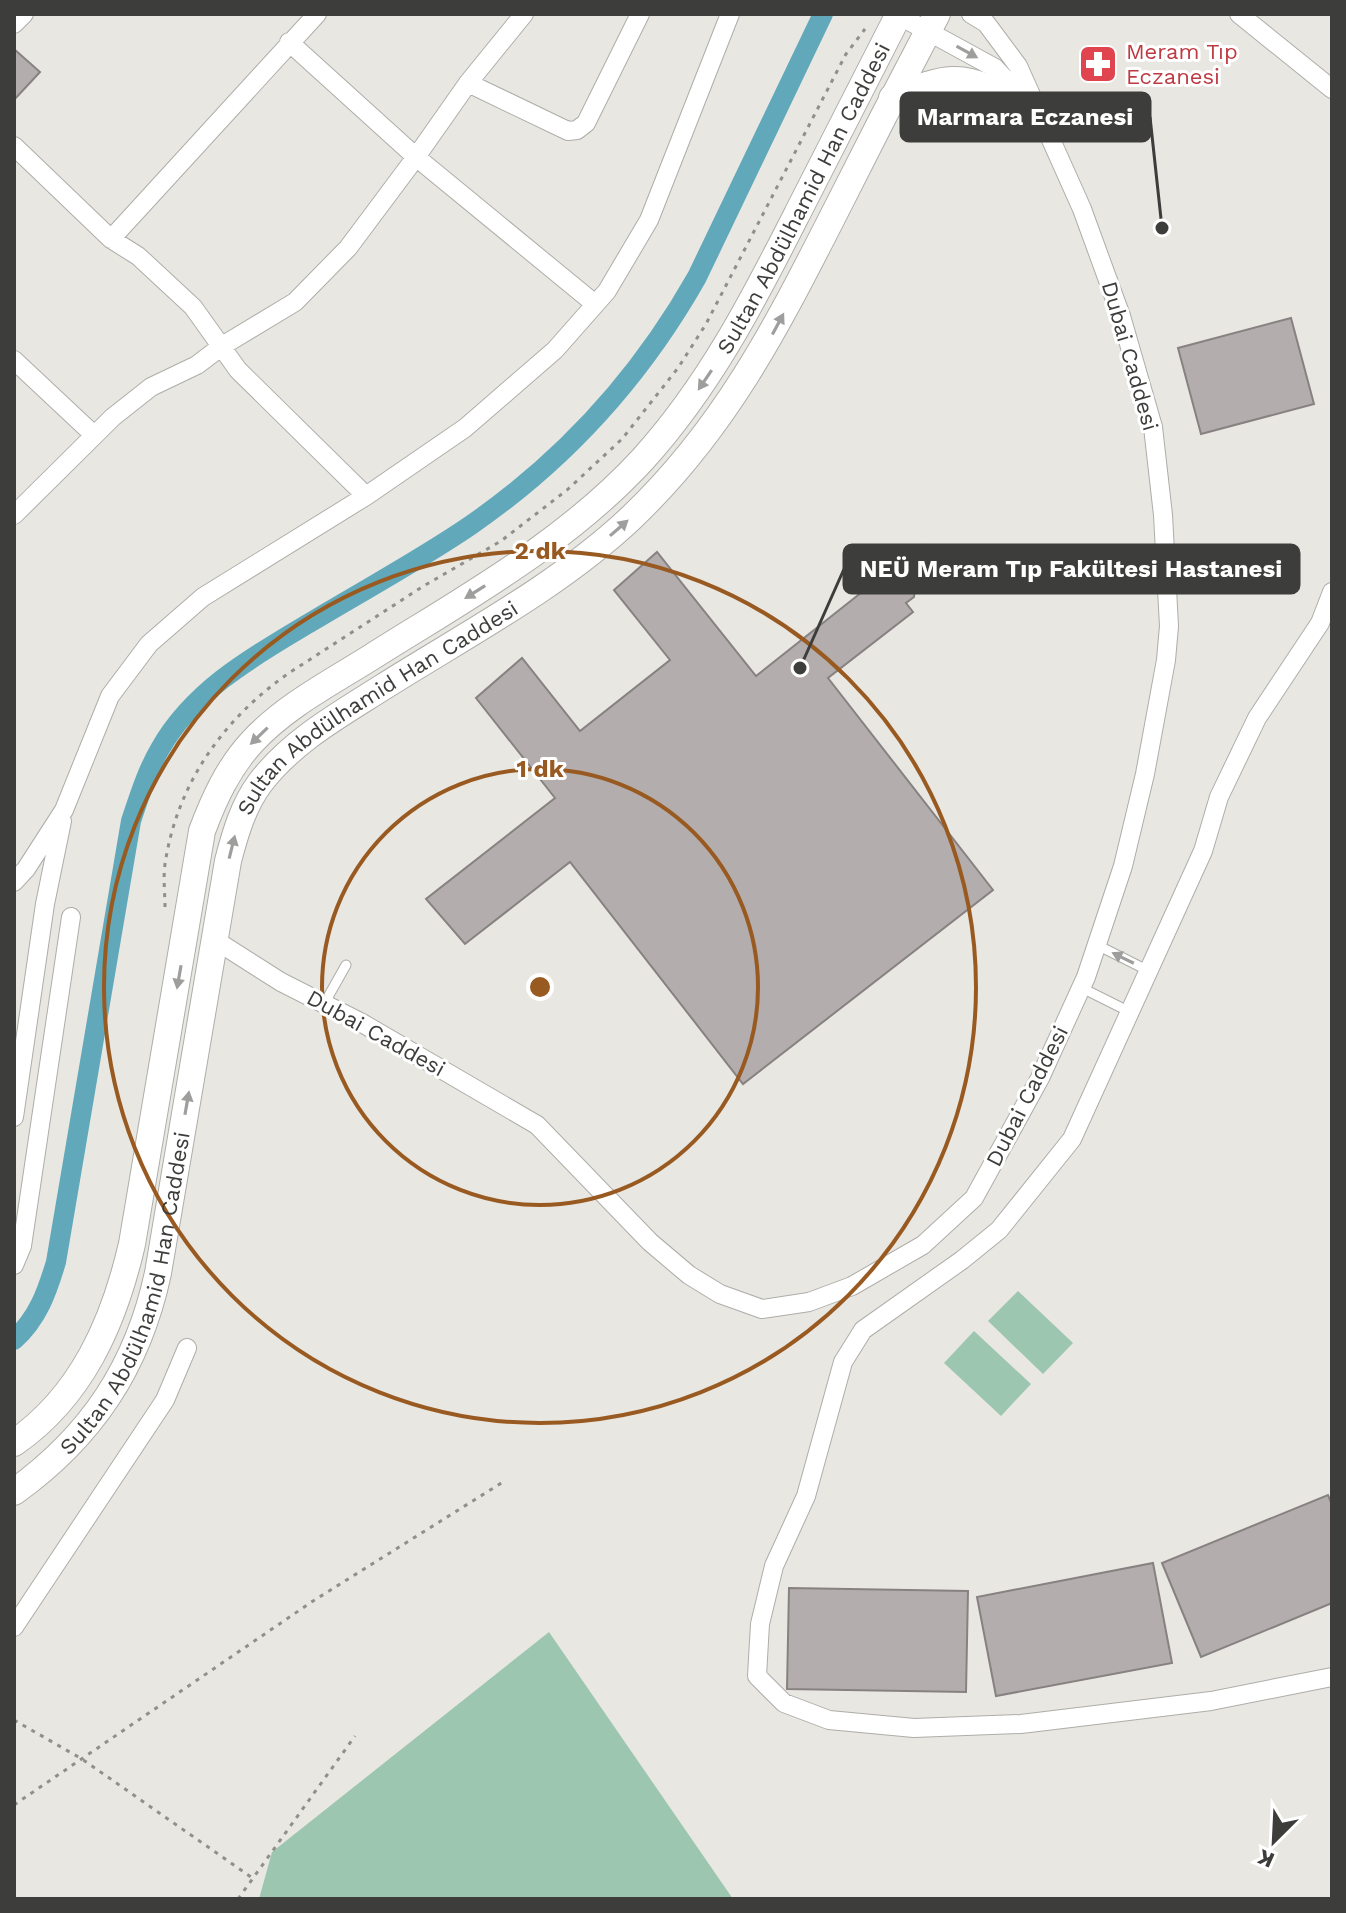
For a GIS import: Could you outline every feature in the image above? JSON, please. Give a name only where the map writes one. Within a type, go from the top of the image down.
[{"type":"main road","name":"Sultan Abdülhamid Han Caddesi","points":[[14,1443],[53,1408],[85,1370],[118,1298],[135,1229],[202,831],[213,801],[232,767],[253,741],[308,697],[561,534],[643,459],[699,389],[740,323],[898,15]]},
{"type":"main road","name":"Sultan Abdülhamid Han Caddesi","points":[[14,1492],[47,1467],[88,1426],[119,1380],[145,1324],[158,1273],[235,833],[252,796],[288,753],[331,720],[583,559],[632,517],[694,450],[765,348],[932,22]]},
{"type":"main road","points":[[892,98],[953,79],[978,84],[1039,116]]},
{"type":"street","points":[[14,24],[24,14]]},
{"type":"street","points":[[111,239],[317,14]]},
{"type":"street","points":[[14,515],[94,435],[151,387],[197,365],[222,346],[295,302],[348,248],[468,83],[524,14]]},
{"type":"street","points":[[468,83],[568,131],[577,130],[586,123],[640,14]]},
{"type":"street","points":[[14,1117],[45,904],[64,810],[110,696],[149,644],[203,597],[366,496],[465,428],[555,350],[607,291],[649,220],[730,14]]},
{"type":"street","name":"Dubai Caddesi","points":[[215,940],[281,982],[362,1023],[537,1125],[650,1242],[680,1267],[720,1294],[762,1309],[809,1302],[852,1286],[923,1245],[974,1198],[1040,1078],[1082,988],[1097,945],[1123,866],[1145,774],[1166,660],[1169,626],[1163,515],[1153,427],[1121,316],[1082,209],[1018,66],[986,23],[971,14]]},
{"type":"street","points":[[1239,14],[1332,89]]},
{"type":"street","name":"Dubai Caddesi","points":[[898,15],[932,22],[995,68],[1039,116]]},
{"type":"street","points":[[289,42],[416,157],[595,304]]},
{"type":"street","points":[[14,146],[111,239],[138,256],[193,307],[238,370],[366,496]]},
{"type":"street","points":[[14,360],[94,435]]},
{"type":"street","points":[[1332,592],[1320,623],[1257,718],[1219,797],[1203,851],[1072,1139],[999,1230],[863,1330],[843,1362],[806,1496],[774,1566],[760,1624],[757,1676],[784,1703],[829,1720],[914,1728],[1021,1724],[1211,1701],[1332,1677]]},
{"type":"street","points":[[14,882],[26,869],[64,810]]},
{"type":"street","points":[[14,1265],[22,1246],[71,917]]},
{"type":"street","points":[[14,1627],[165,1400],[187,1348]]},
{"type":"lane","points":[[1097,945],[1149,971]]},
{"type":"lane","points":[[324,1004],[346,965]]},
{"type":"lane","points":[[1082,988],[1130,1012]]},
{"type":"path","points":[[14,1805],[313,1601],[503,1482]]},
{"type":"path","points":[[14,1720],[82,1759],[251,1877]]},
{"type":"path","points":[[238,1899],[355,1736]]},
{"type":"green space","points":[[1018,1291],[1073,1343],[1043,1374],[988,1321]]},
{"type":"green space","points":[[974,1331],[1031,1384],[1001,1416],[944,1363]]},
{"type":"green space","points":[[549,1632],[733,1899],[259,1899],[272,1852]]},
{"type":"building","points":[[14,49],[40,72],[14,100]]},
{"type":"building","points":[[1291,318],[1314,404],[1201,434],[1178,348]]},
{"type":"building","points":[[920,546],[914,597],[906,603],[913,612],[828,678],[993,890],[743,1084],[570,862],[465,944],[426,899],[555,798],[476,698],[522,658],[580,731],[670,660],[614,590],[657,552],[756,676]]},
{"type":"building","points":[[1328,1495],[1332,1505],[1332,1603],[1201,1657],[1162,1563]]},
{"type":"building","points":[[1153,1563],[1172,1663],[996,1696],[977,1597]]},
{"type":"building","points":[[789,1588],[968,1591],[966,1692],[787,1689]]},
{"type":"waterway","points":[[14,1340],[41,1304],[56,1262],[131,821],[160,749],[190,709],[227,676],[471,525],[538,473],[598,414],[651,348],[697,277],[823,14]]},
{"type":"place","name":"Meram Tıp Eczanesi","points":[[1098,64]]},
{"type":"place","name":"Marmara Eczanesi","points":[[1162,228]]},
{"type":"place","name":"NEÜ Meram Tıp Fakültesi Hastanesi","points":[[800,668]]}]
